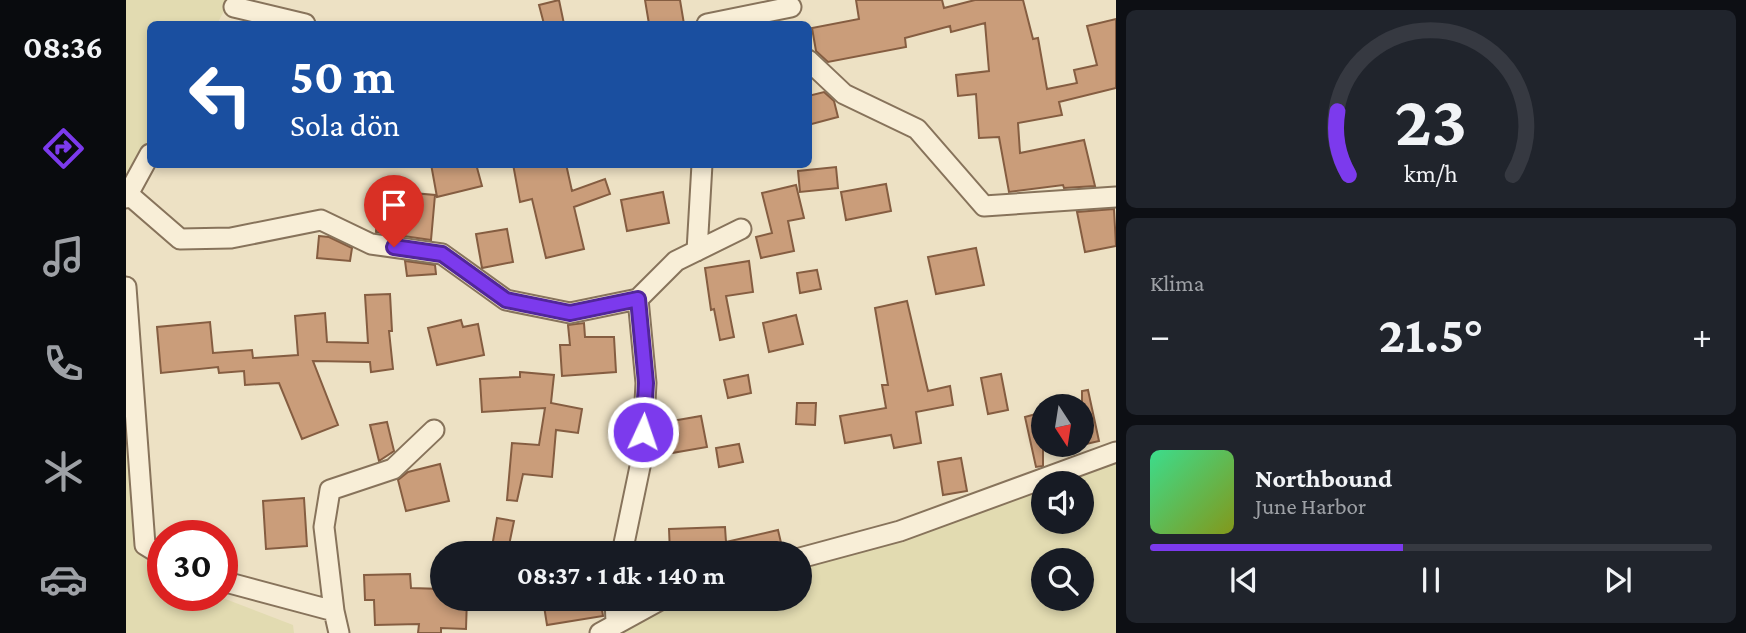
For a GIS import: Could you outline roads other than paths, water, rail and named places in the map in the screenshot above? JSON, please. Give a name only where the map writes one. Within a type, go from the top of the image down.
[{"type":"street","points":[[225,21],[236,3],[295,21]]},
{"type":"street","points":[[725,21],[791,10]]},
{"type":"street","points":[[812,64],[844,94],[917,130],[984,206],[1116,197]]},
{"type":"street","points":[[147,159],[127,196],[180,239],[231,238],[321,220],[371,244],[442,254],[506,300],[570,313],[638,299],[676,261],[741,229]]},
{"type":"street","points":[[697,251],[702,168]]},
{"type":"street","points":[[126,287],[147,546]]},
{"type":"street","points":[[624,541],[642,457],[646,383],[638,299]]},
{"type":"street","points":[[339,633],[324,527],[330,491],[393,469],[434,430]]},
{"type":"street","points":[[812,555],[900,531],[1116,453]]},
{"type":"street","points":[[238,585],[334,611]]},
{"type":"street","points":[[608,628],[640,611]]}]
